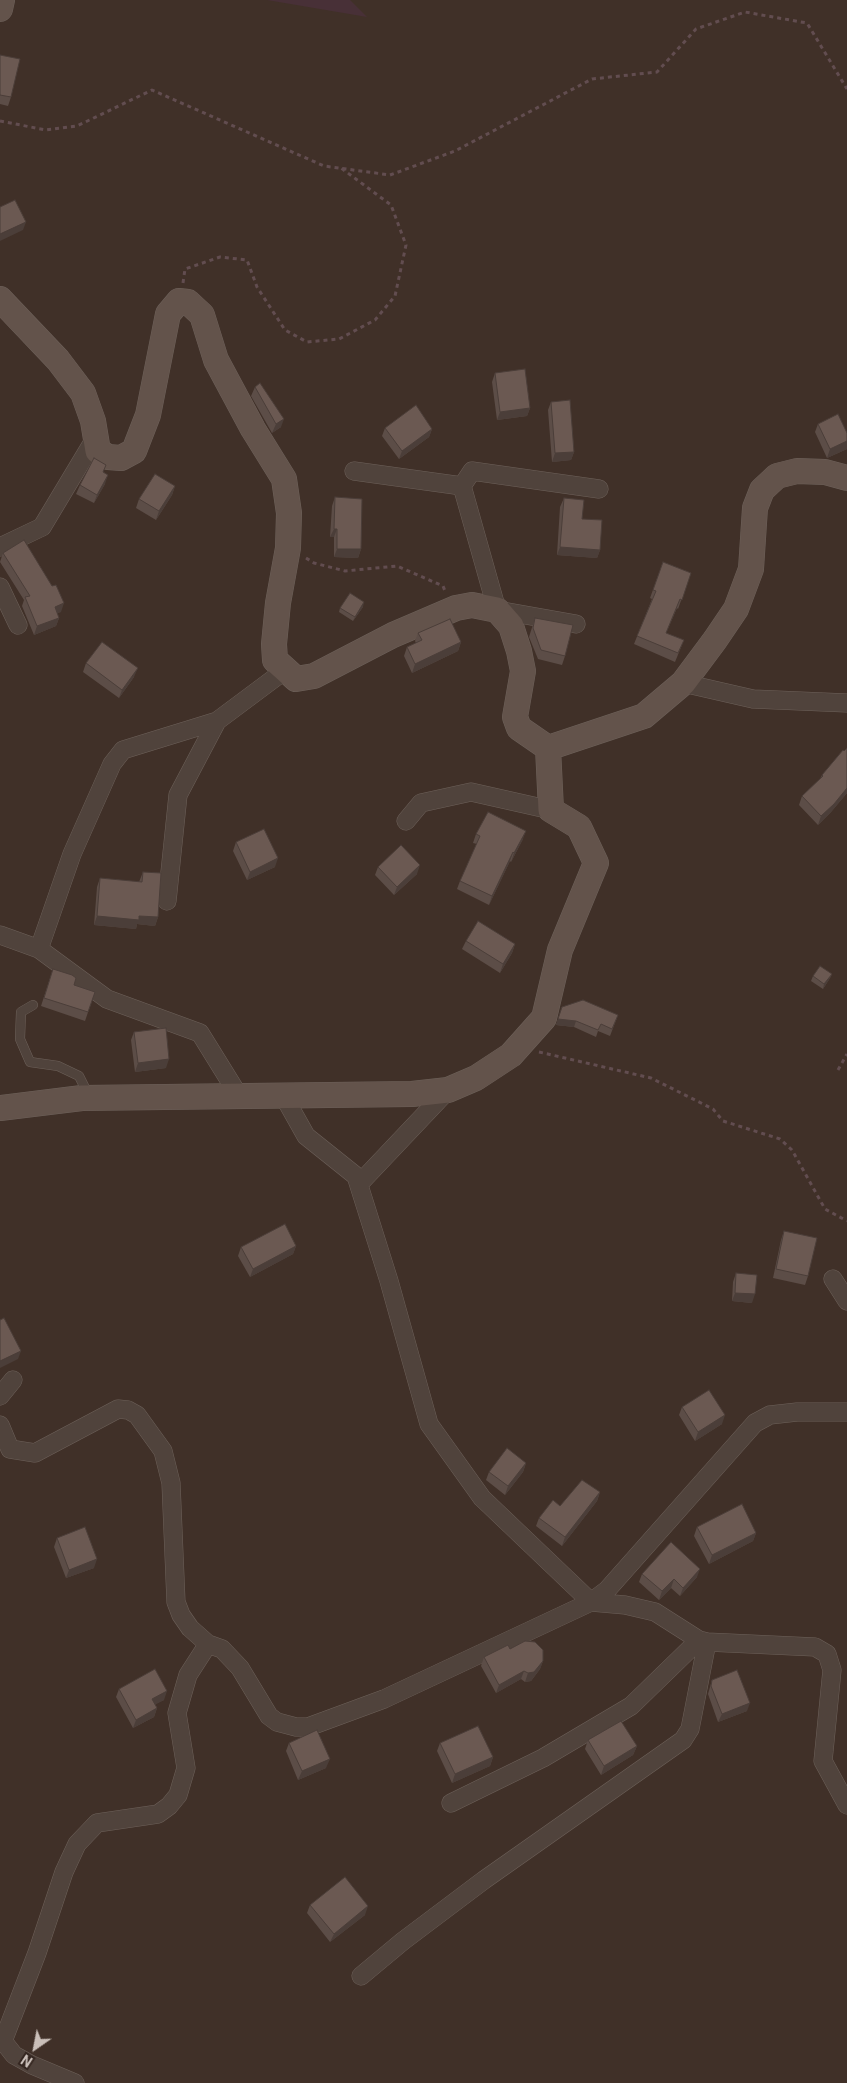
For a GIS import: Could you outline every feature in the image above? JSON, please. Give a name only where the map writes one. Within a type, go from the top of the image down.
[{"type":"street","points":[[0,9],[2,0]]},
{"type":"street","points":[[0,299],[58,360],[83,393],[93,421],[98,451],[108,457],[121,458],[134,451],[148,415],[168,314],[179,302],[188,302],[202,315],[216,360],[253,429],[284,479],[289,513],[288,548],[278,603],[274,644],[275,660],[284,671],[296,679],[314,676],[393,635],[456,608],[472,605],[576,624]]},
{"type":"street","points":[[0,547],[42,527],[96,436]]},
{"type":"street","points":[[548,748],[519,728],[516,716],[523,671],[519,651],[511,626],[497,610],[462,486],[472,470],[599,489]]},
{"type":"street","points":[[354,471],[462,486]]},
{"type":"street","points":[[548,748],[644,716],[683,683],[736,609],[751,569],[755,508],[762,490],[777,476],[797,471],[825,472],[847,478]]},
{"type":"street","points":[[0,587],[18,625]]},
{"type":"street","points":[[40,949],[72,854],[112,764],[124,750],[217,721],[284,671]]},
{"type":"street","points":[[683,683],[753,699],[847,703]]},
{"type":"street","points":[[167,901],[178,795],[217,721]]},
{"type":"street","points":[[548,748],[551,810]]},
{"type":"street","points":[[0,1108],[91,1098],[282,1094],[412,1094],[448,1090],[476,1078],[511,1055],[544,1018],[560,950],[596,863],[579,827],[551,810],[470,792],[421,803],[406,821]]},
{"type":"street","points":[[0,935],[40,949],[107,999],[200,1033],[239,1096]]},
{"type":"street","points":[[359,1184],[448,1090]]},
{"type":"street","points":[[282,1094],[306,1136],[356,1176],[389,1281],[429,1424],[482,1498],[591,1602],[625,1605],[655,1612],[703,1641],[815,1647],[827,1654],[832,1670],[822,1761],[847,1806]]},
{"type":"street","points":[[833,1279],[847,1301]]},
{"type":"street","points":[[0,1396],[13,1380]]},
{"type":"street","points":[[0,1426],[10,1450],[35,1453],[118,1409],[128,1410],[137,1415],[163,1452],[171,1482],[176,1602],[190,1628],[208,1644],[222,1649],[240,1668],[269,1716],[285,1725],[308,1727],[384,1700],[591,1602],[607,1590],[755,1422],[770,1415],[797,1412],[847,1412]]},
{"type":"street","points":[[451,1803],[543,1758],[632,1706],[703,1641]]},
{"type":"street","points":[[361,1976],[403,1941],[484,1880],[684,1740],[690,1729],[703,1641]]},
{"type":"street","points":[[75,2083],[32,2065],[14,2055],[3,2041],[37,1953],[64,1872],[77,1844],[97,1823],[158,1814],[169,1806],[178,1795],[186,1768],[177,1713],[188,1674],[208,1644]]},
{"type":"lane","points":[[33,1005],[21,1012],[20,1039],[30,1062],[58,1066],[79,1076],[91,1098]]},
{"type":"path","points":[[0,121],[46,130],[77,126],[152,90],[324,166],[390,175],[455,151],[592,79],[657,72],[696,29],[745,12],[807,22],[847,89]]},
{"type":"path","points":[[179,302],[186,269],[220,257],[247,260],[257,287],[285,330],[307,342],[339,339],[375,320],[395,296],[406,245],[391,205],[340,168]]},
{"type":"path","points":[[288,548],[314,563],[345,571],[397,566],[443,586],[456,608]]},
{"type":"path","points":[[523,1043],[543,1054],[651,1078],[713,1109],[723,1122],[780,1139],[792,1150],[824,1209],[847,1221]]},
{"type":"path","points":[[838,1070],[847,1054]]},
{"type":"shaded area","points":[[267,0],[350,0],[367,17]]},
{"type":"building","points":[[0,55],[20,59],[11,97],[0,95]]},
{"type":"building","points":[[15,200],[26,222],[0,234],[0,207]]},
{"type":"building","points":[[525,369],[530,408],[500,412],[495,373]]},
{"type":"building","points":[[260,383],[284,419],[276,424],[255,387]]},
{"type":"building","points":[[570,400],[574,452],[555,453],[551,402]]},
{"type":"building","points":[[416,405],[432,429],[402,451],[385,428]]},
{"type":"building","points":[[838,414],[847,433],[847,441],[830,449],[818,424]]},
{"type":"building","points":[[94,458],[106,465],[103,472],[108,475],[97,495],[80,485]]},
{"type":"building","points":[[155,474],[175,486],[159,511],[139,499]]},
{"type":"building","points":[[335,497],[362,499],[361,549],[337,549],[337,529],[334,529]]},
{"type":"building","points":[[564,498],[584,500],[582,519],[602,520],[600,550],[560,547]]},
{"type":"building","points":[[24,540],[52,586],[56,585],[64,603],[55,607],[59,618],[37,626],[25,597],[30,596],[3,553]]},
{"type":"building","points":[[663,562],[691,573],[682,600],[680,599],[666,633],[684,640],[678,653],[637,636],[656,591],[653,590]]},
{"type":"building","points":[[350,593],[364,602],[355,617],[340,608]]},
{"type":"building","points":[[535,618],[573,625],[565,656],[541,650],[533,628]]},
{"type":"building","points":[[450,619],[461,642],[415,664],[407,647],[422,640],[418,633]]},
{"type":"building","points":[[102,642],[138,668],[122,690],[86,663]]},
{"type":"building","points":[[847,748],[847,788],[821,816],[802,796],[823,776],[843,750]]},
{"type":"building","points":[[488,812],[526,831],[513,852],[492,896],[460,881],[480,836],[476,834]]},
{"type":"building","points":[[264,829],[278,858],[250,872],[236,842]]},
{"type":"building","points":[[401,845],[420,865],[397,887],[378,867]]},
{"type":"building","points":[[143,872],[161,873],[158,917],[139,916],[139,920],[97,916],[100,878],[142,882]]},
{"type":"building","points":[[478,921],[515,944],[503,964],[466,941]]},
{"type":"building","points":[[820,966],[832,974],[824,984],[813,976]]},
{"type":"building","points":[[53,969],[76,978],[74,985],[95,992],[88,1012],[44,998]]},
{"type":"building","points":[[583,1000],[618,1015],[612,1029],[601,1024],[598,1030],[576,1021],[558,1019],[562,1007]]},
{"type":"building","points":[[166,1028],[169,1059],[138,1063],[134,1032]]},
{"type":"building","points":[[285,1224],[296,1246],[253,1269],[241,1247]]},
{"type":"building","points":[[784,1231],[817,1238],[808,1276],[776,1269]]},
{"type":"building","points":[[736,1273],[757,1275],[755,1294],[735,1293]]},
{"type":"building","points":[[4,1318],[21,1351],[0,1361],[0,1320]]},
{"type":"building","points":[[709,1390],[725,1415],[698,1432],[682,1407]]},
{"type":"building","points":[[507,1448],[526,1463],[508,1486],[489,1472]]},
{"type":"building","points":[[582,1480],[600,1492],[565,1537],[539,1518],[553,1500],[560,1506]]},
{"type":"building","points":[[742,1504],[756,1533],[712,1555],[697,1527]]},
{"type":"building","points":[[85,1527],[97,1559],[69,1570],[57,1538]]},
{"type":"building","points":[[671,1542],[700,1569],[683,1588],[674,1579],[662,1591],[642,1574]]},
{"type":"building","points":[[525,1641],[535,1642],[543,1650],[543,1661],[534,1672],[528,1673],[524,1671],[499,1685],[484,1657],[508,1645],[510,1649]]},
{"type":"building","points":[[155,1669],[167,1691],[152,1699],[157,1708],[136,1720],[119,1689]]},
{"type":"building","points":[[737,1670],[750,1703],[722,1714],[711,1686],[712,1680]]},
{"type":"building","points":[[621,1721],[637,1746],[604,1766],[588,1740]]},
{"type":"building","points":[[478,1726],[493,1757],[455,1774],[440,1743]]},
{"type":"building","points":[[317,1730],[330,1759],[302,1771],[289,1743]]},
{"type":"building","points":[[345,1877],[368,1906],[334,1934],[310,1905]]}]
